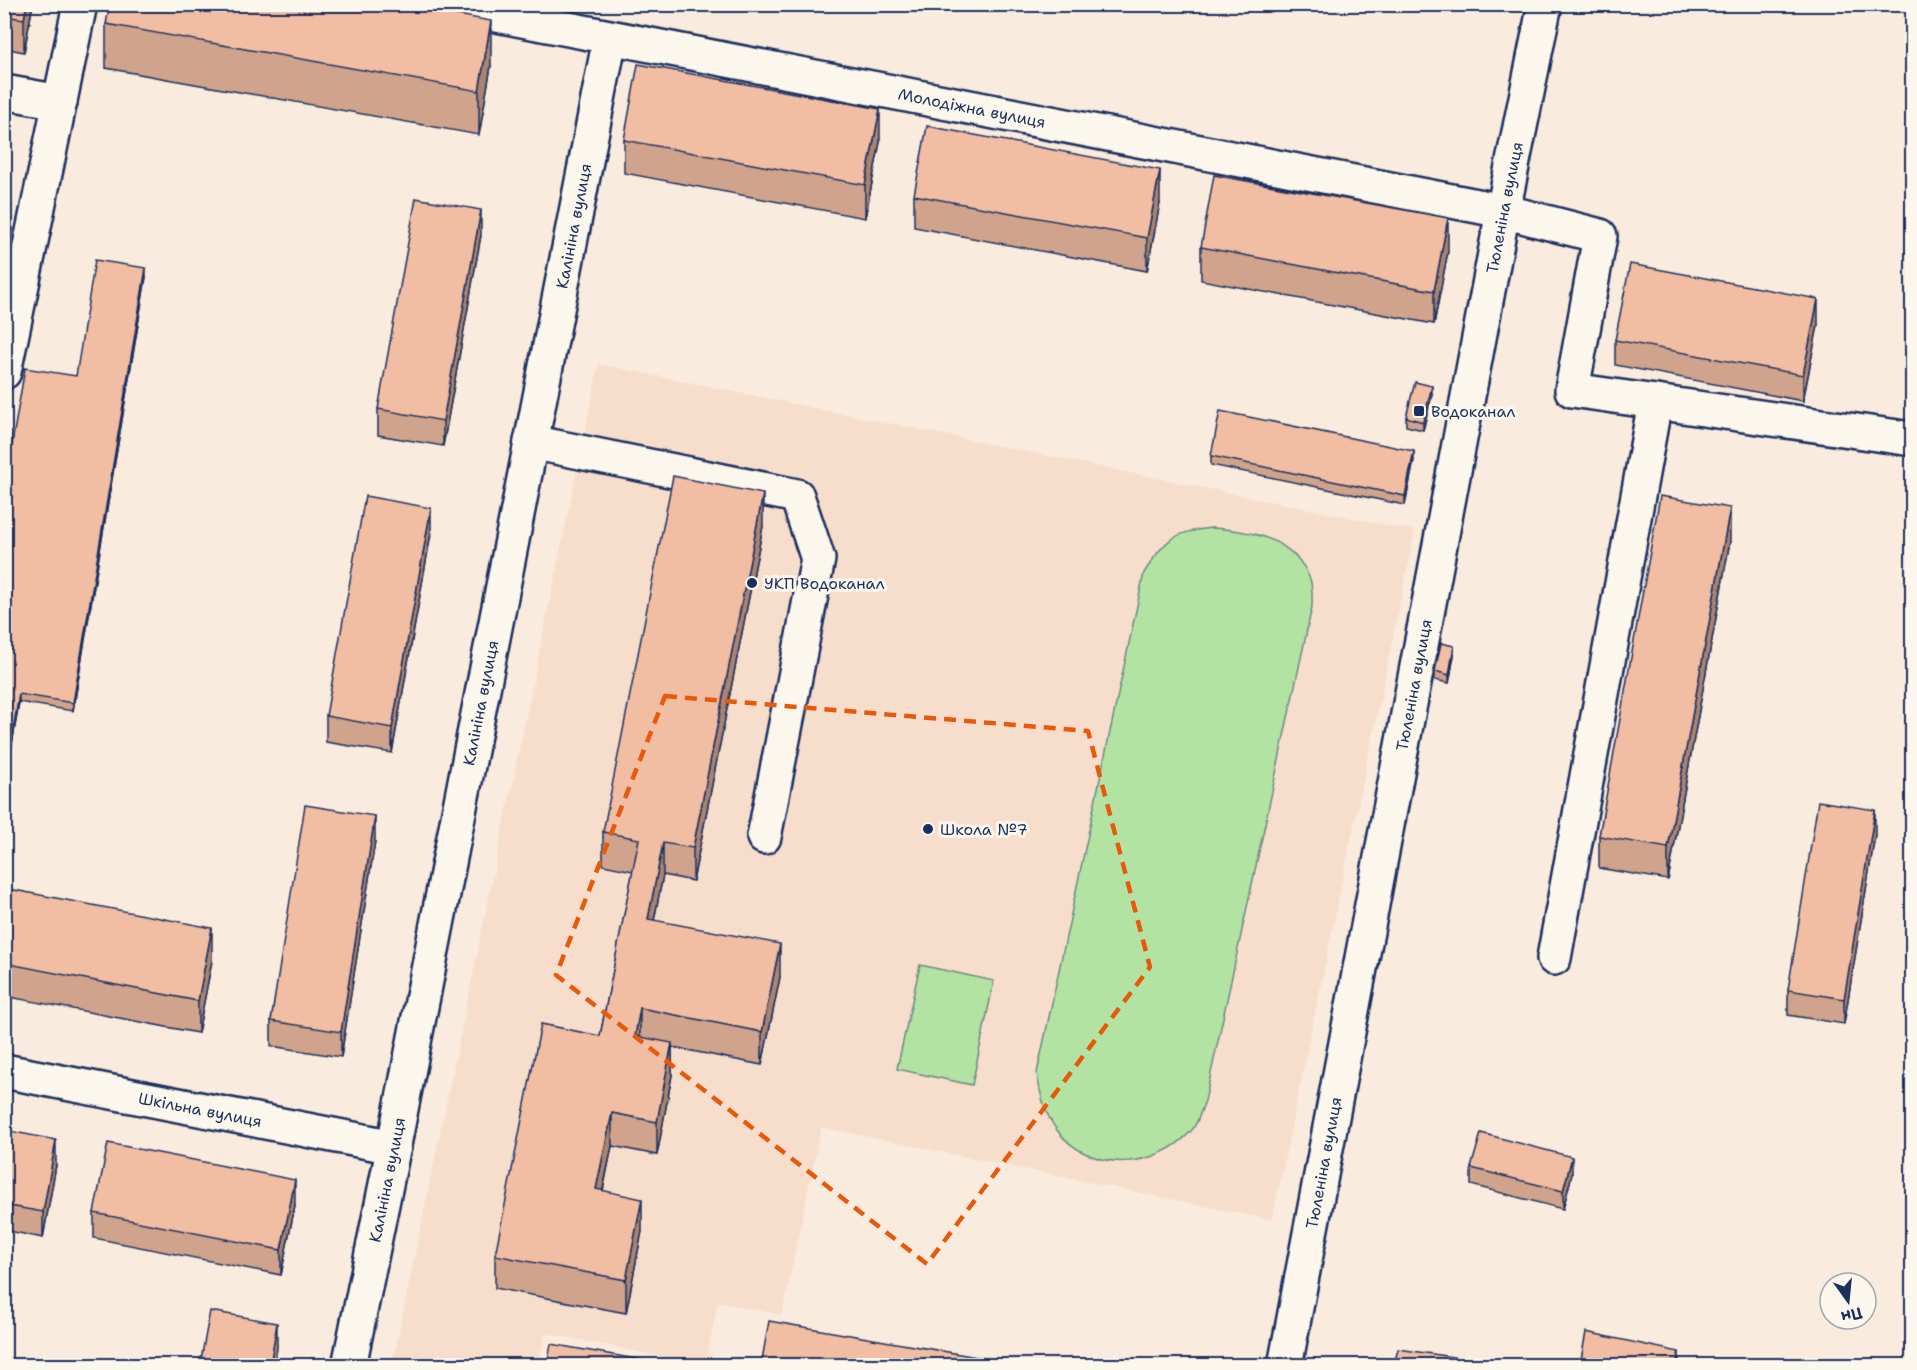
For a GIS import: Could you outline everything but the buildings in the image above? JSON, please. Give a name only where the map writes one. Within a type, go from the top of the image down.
[{"type":"street","points":[[4,372],[80,4]]},
{"type":"street","name":"Молодіжна вулиця","points":[[440,4],[1503,211],[1600,236],[1572,390],[1655,402]]},
{"type":"street","name":"Тюленіна вулиця","points":[[1285,1365],[1503,211],[1545,4]]},
{"type":"street","name":"Калініна вулиця","points":[[349,1365],[394,1147],[610,38]]},
{"type":"street","points":[[4,92],[60,102]]},
{"type":"street","points":[[1554,958],[1655,402],[1912,439]]},
{"type":"street","points":[[531,442],[797,496],[818,559],[764,837]]},
{"type":"street","name":"Шкільна вулиця","points":[[4,1071],[394,1147]]},
{"type":"highlighted area","points":[[665,696],[1088,731],[1150,967],[927,1264],[556,975]]},
{"type":"shaded area","name":"Школа №7","points":[[599,364],[1415,531],[1272,1220],[821,1127],[782,1315],[718,1302],[705,1365],[545,1333],[538,1365],[392,1366]]},
{"type":"green space","points":[[1211,528],[1255,534],[1282,545],[1303,565],[1310,579],[1312,607],[1205,1101],[1198,1120],[1192,1130],[1161,1153],[1142,1159],[1104,1160],[1086,1154],[1070,1144],[1056,1129],[1043,1102],[1037,1073],[1144,573],[1164,545],[1178,535]]},
{"type":"green space","points":[[920,965],[994,981],[972,1085],[897,1069]]},
{"type":"place","name":"Водоканал","points":[[1419,411]]},
{"type":"place","name":"УКП Водоканал","points":[[752,583]]},
{"type":"place","name":"Школа №7","points":[[928,829]]}]
